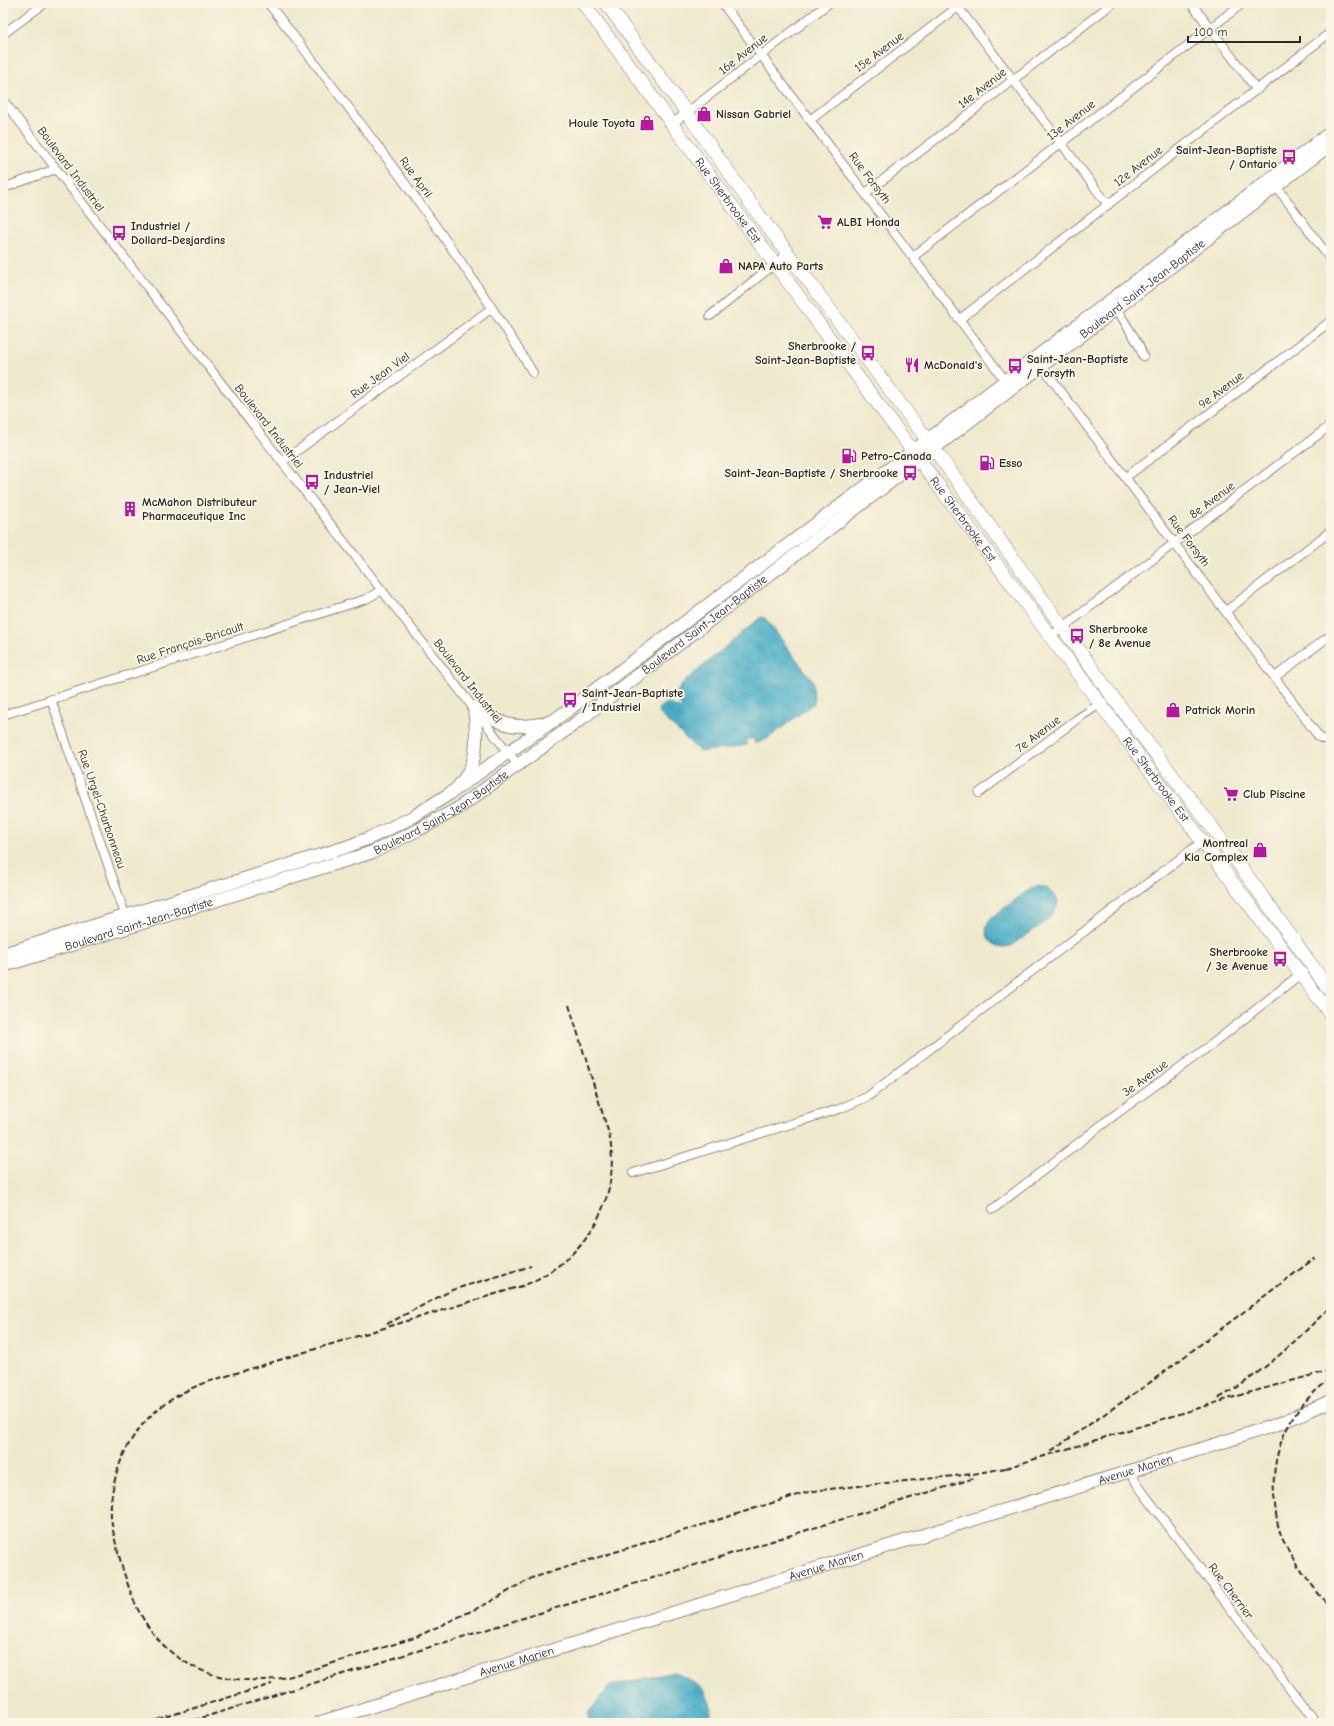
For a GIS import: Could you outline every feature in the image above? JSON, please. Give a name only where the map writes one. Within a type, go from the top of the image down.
[{"type":"main road","name":"Rue Sherbrooke Est","points":[[583,3],[916,456],[1331,1015]]},
{"type":"main road","name":"Rue Sherbrooke Est","points":[[606,3],[687,113],[748,200],[930,444],[1112,696],[1215,831],[1331,992]]},
{"type":"main road","name":"Boulevard Saint-Jean-Baptiste","points":[[3,954],[128,921],[373,852],[457,809],[580,720],[656,660],[798,554],[930,444],[1272,182],[1331,132]]},
{"type":"main road","name":"Boulevard Saint-Jean-Baptiste","points":[[1272,182],[1331,144]]},
{"type":"main road","points":[[705,169],[719,158]]},
{"type":"main road","points":[[735,210],[748,200]]},
{"type":"main road","points":[[826,333],[839,324]]},
{"type":"main road","name":"Boulevard Saint-Jean-Baptiste","points":[[3,966],[128,921],[346,847],[411,818],[509,753],[649,650],[790,543],[916,456]]},
{"type":"main road","points":[[790,543],[798,554]]},
{"type":"main road","points":[[990,556],[1004,547]]},
{"type":"main road","points":[[761,565],[769,576]]},
{"type":"main road","points":[[649,650],[656,660]]},
{"type":"main road","points":[[474,707],[507,726],[531,726],[548,722],[564,713]]},
{"type":"main road","points":[[449,794],[462,782],[470,768],[476,752],[477,737],[474,707]]},
{"type":"main road","points":[[1130,743],[1140,733]]},
{"type":"main road","points":[[1150,770],[1162,762]]},
{"type":"main road","points":[[1203,841],[1215,831]]},
{"type":"main road","name":"Avenue Marien","points":[[318,1723],[1130,1472],[1272,1426],[1331,1401]]},
{"type":"street","points":[[3,34],[45,3]]},
{"type":"street","name":"Rue April","points":[[268,3],[334,86],[419,200],[509,331],[533,373]]},
{"type":"street","name":"Rue Forsyth","points":[[722,3],[914,256],[1008,384]]},
{"type":"street","name":"16e Avenue","points":[[672,124],[829,3]]},
{"type":"street","name":"14e Avenue","points":[[866,193],[1113,3]]},
{"type":"street","points":[[1192,3],[1257,90]]},
{"type":"street","name":"13e Avenue","points":[[914,256],[1243,3]]},
{"type":"street","points":[[959,4],[1012,80],[1108,205]]},
{"type":"street","name":"15e Avenue","points":[[810,120],[959,4]]},
{"type":"street","name":"12e Avenue","points":[[960,319],[1331,32]]},
{"type":"street","name":"Boulevard Industriel","points":[[3,100],[518,765]]},
{"type":"street","points":[[3,188],[56,169]]},
{"type":"street","points":[[1272,182],[1331,260]]},
{"type":"street","points":[[710,316],[788,253]]},
{"type":"street","points":[[1113,304],[1140,345],[1143,356]]},
{"type":"street","name":"Rue Jean Viel","points":[[282,462],[492,308]]},
{"type":"street","name":"9e Avenue","points":[[1126,477],[1331,321]]},
{"type":"street","name":"Rue Forsyth","points":[[1038,361],[1175,542],[1319,737],[1327,739]]},
{"type":"street","name":"8e Avenue","points":[[1050,637],[1331,425]]},
{"type":"street","points":[[1226,611],[1331,531]]},
{"type":"street","name":"Rue François-Bricault","points":[[3,715],[366,600],[382,590]]},
{"type":"street","points":[[1275,677],[1331,635]]},
{"type":"street","name":"7e Avenue","points":[[979,793],[1072,723],[1112,696]]},
{"type":"street","name":"Rue Urgel-Charbonneau","points":[[51,699],[128,921]]},
{"type":"street","points":[[633,1173],[839,1109],[867,1096],[1203,841]]},
{"type":"street","name":"3e Avenue","points":[[992,1210],[1112,1117],[1215,1042],[1312,965]]},
{"type":"street","name":"Rue Cherrier","points":[[1130,1472],[1143,1493],[1316,1723]]},
{"type":"water","points":[[761,617],[765,618],[813,681],[814,703],[767,739],[755,744],[754,739],[746,739],[747,745],[700,752],[657,711],[666,703],[682,709],[677,692],[683,683]]},
{"type":"water","points":[[1037,886],[1050,891],[1055,895],[1058,902],[1056,909],[1049,919],[1013,945],[1006,947],[994,944],[987,936],[986,930],[987,924],[991,918],[1031,888]]},
{"type":"water","points":[[675,1672],[704,1689],[712,1708],[709,1723],[589,1723],[588,1713],[610,1686]]},
{"type":"railway","points":[[569,1005],[609,1134],[612,1158],[610,1182],[604,1204],[594,1225],[581,1244],[565,1260],[546,1274],[525,1285],[207,1382],[192,1388],[177,1396],[152,1415],[141,1426],[132,1439],[124,1453],[113,1487],[111,1499],[113,1530],[123,1570],[141,1615],[154,1634],[169,1650],[185,1662],[204,1671],[223,1677],[244,1680],[266,1680],[288,1677],[414,1638],[486,1604],[532,1578],[804,1493],[973,1474],[1011,1467]]},
{"type":"railway","points":[[1051,1451],[1148,1384],[1315,1258]]},
{"type":"railway","points":[[387,1324],[452,1290],[531,1266]]},
{"type":"railway","points":[[1219,1398],[1264,1368],[1292,1344],[1331,1306]]},
{"type":"railway","points":[[1006,1468],[1244,1394],[1331,1370]]},
{"type":"railway","points":[[1331,1379],[1316,1390],[1293,1418],[1279,1450],[1275,1468],[1274,1486],[1275,1509],[1280,1533],[1284,1542],[1300,1569],[1331,1610]]},
{"type":"railway","points":[[185,1723],[975,1478]]},
{"type":"railway","points":[[149,1722],[272,1684]]},
{"type":"place","name":"Nissan Gabriel","points":[[704,114]]},
{"type":"place","name":"Houle Toyota","points":[[647,123]]},
{"type":"place","name":"Saint-Jean-Baptiste / Ontario","points":[[1289,157]]},
{"type":"place","name":"ALBI Honda","points":[[825,222]]},
{"type":"place","name":"Industriel / Dollard-Desjardins","points":[[119,233]]},
{"type":"place","name":"NAPA Auto Parts","points":[[726,266]]},
{"type":"place","name":"Sherbrooke / Saint-Jean-Baptiste","points":[[868,353]]},
{"type":"place","name":"McDonald's","points":[[912,365]]},
{"type":"place","name":"Saint-Jean-Baptiste / Forsyth","points":[[1015,366]]},
{"type":"place","name":"Petro-Canada","points":[[849,456]]},
{"type":"place","name":"Esso","points":[[987,463]]},
{"type":"place","name":"Saint-Jean-Baptiste / Sherbrooke","points":[[910,473]]},
{"type":"place","name":"Industriel / Jean-Viel","points":[[312,482]]},
{"type":"place","name":"McMahon Distributeur Pharmaceutique Inc","points":[[130,509]]},
{"type":"place","name":"Sherbrooke / 8e Avenue","points":[[1077,636]]},
{"type":"place","name":"Saint-Jean-Baptiste / Industriel","points":[[570,700]]},
{"type":"place","name":"Patrick Morin","points":[[1173,710]]},
{"type":"place","name":"Club Piscine","points":[[1231,794]]},
{"type":"place","name":"Montreal Kia Complex","points":[[1260,850]]},
{"type":"place","name":"Sherbrooke / 3e Avenue","points":[[1280,959]]}]
